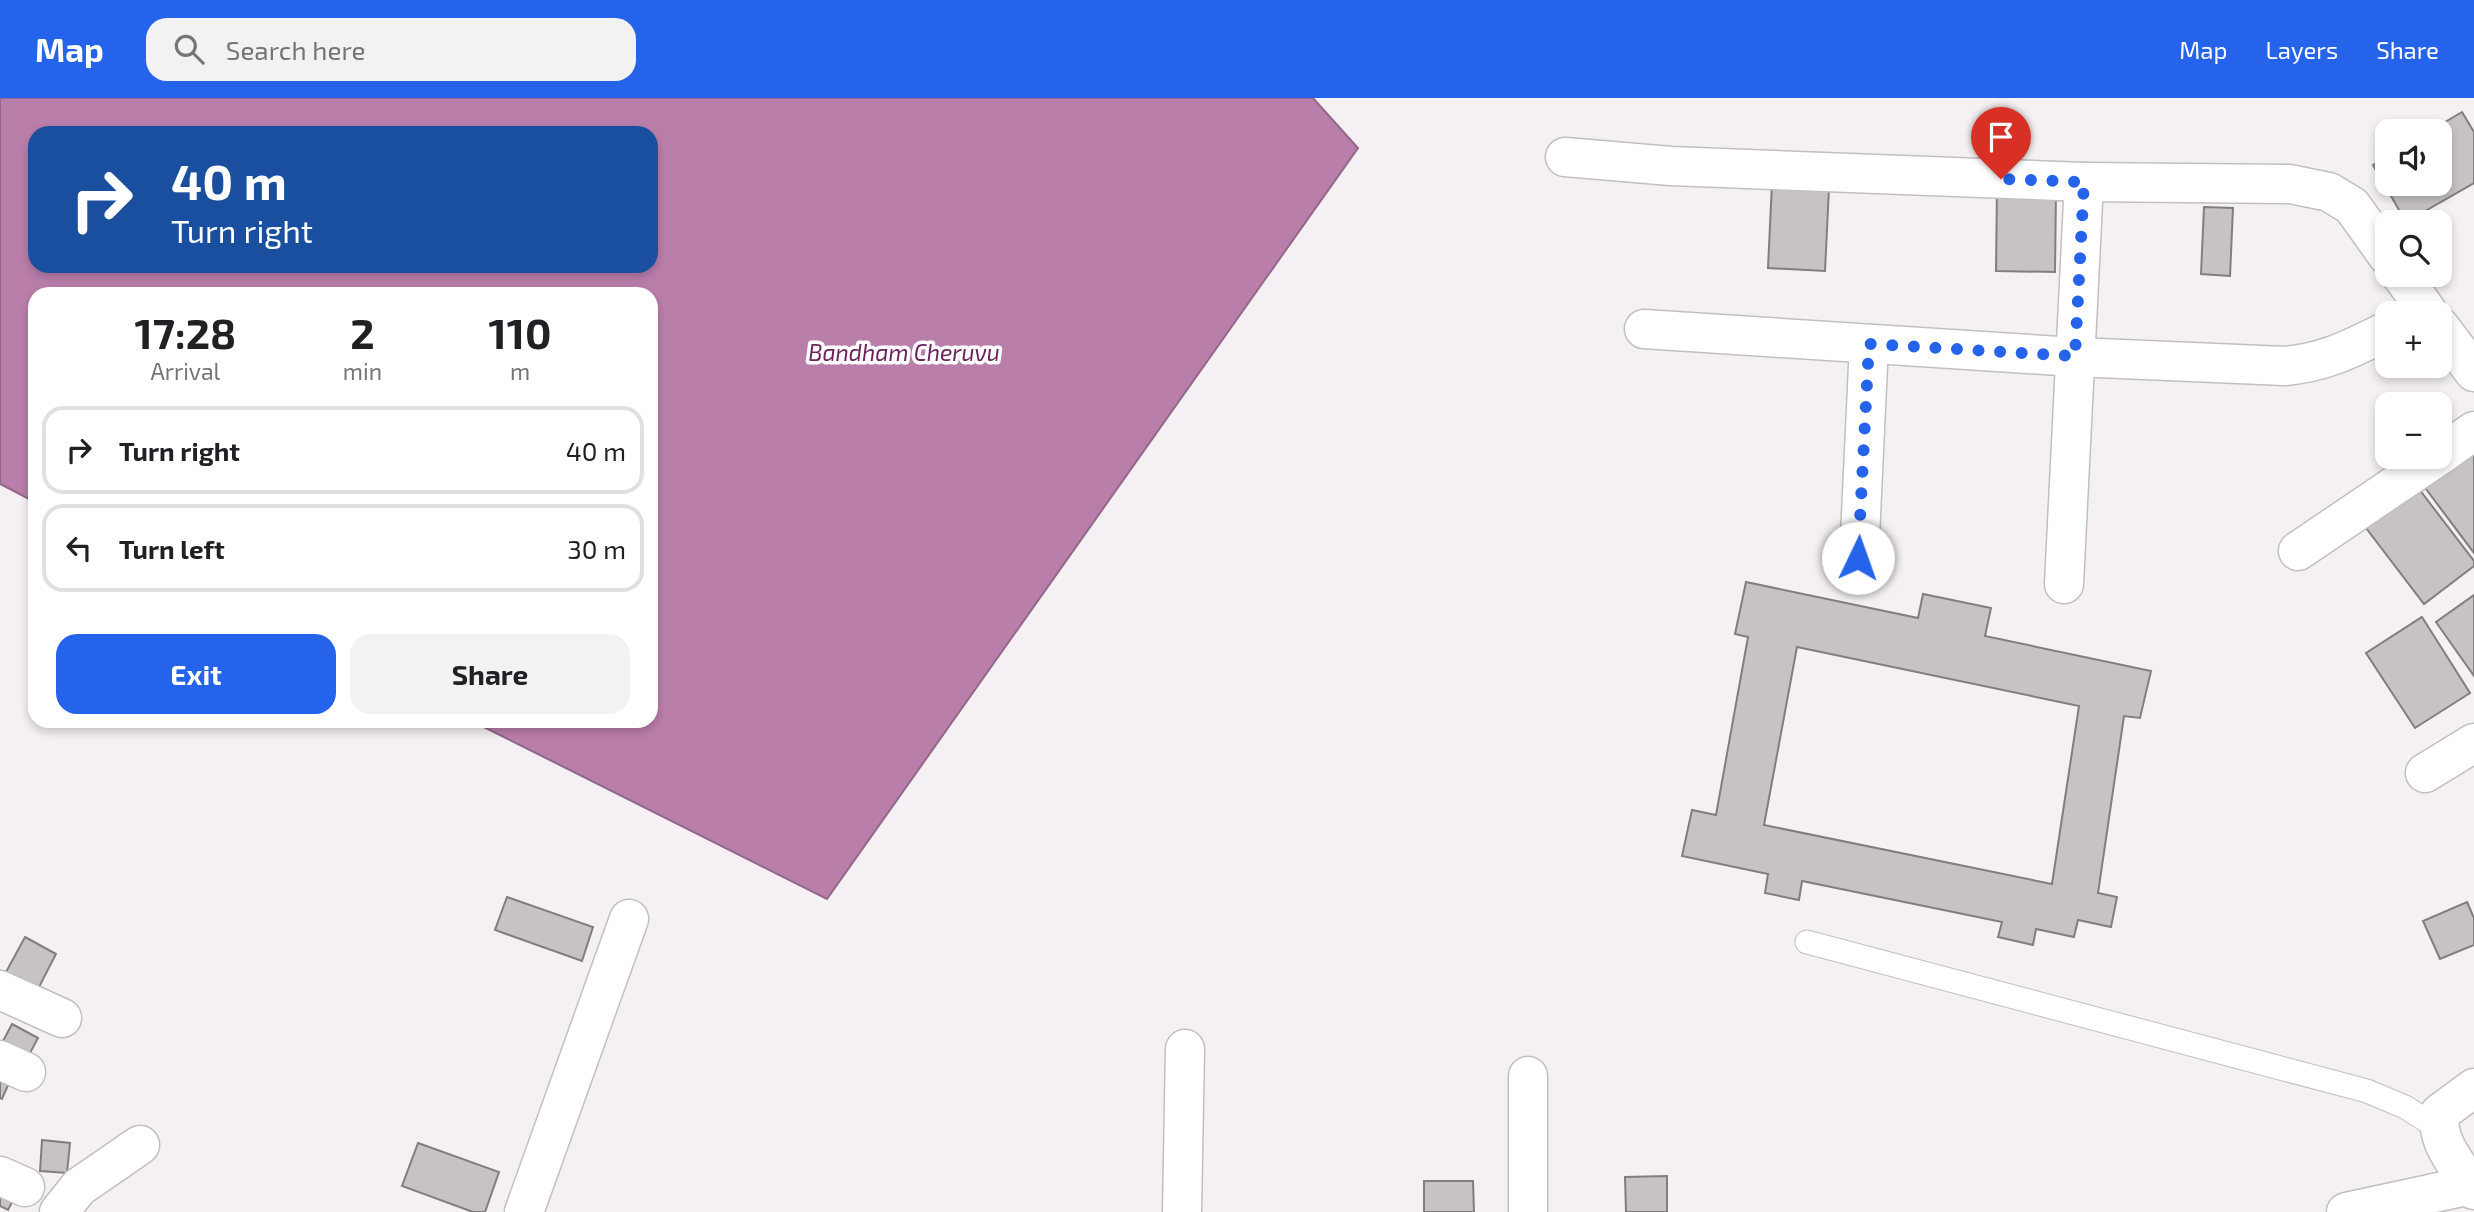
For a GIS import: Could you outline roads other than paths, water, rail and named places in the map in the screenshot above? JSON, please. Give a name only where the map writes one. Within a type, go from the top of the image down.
[{"type":"street","points":[[1565,157],[1671,166],[2084,182],[2290,184],[2329,192],[2352,206],[2375,239]]},
{"type":"street","points":[[2064,584],[2084,182]]},
{"type":"street","points":[[1644,329],[2075,356],[2285,366],[2317,363],[2334,358],[2375,337]]},
{"type":"street","points":[[1858,558],[1869,344]]},
{"type":"street","points":[[2452,345],[2474,372]]},
{"type":"street","points":[[2452,446],[2474,431]]},
{"type":"street","points":[[2298,551],[2419,469]]},
{"type":"street","points":[[2426,773],[2474,743]]},
{"type":"street","points":[[524,1212],[629,919]]},
{"type":"street","points":[[0,990],[62,1018]]},
{"type":"street","points":[[1182,1212],[1185,1049]]},
{"type":"street","points":[[1528,1076],[1528,1212]]},
{"type":"street","points":[[2346,1212],[2472,1187],[2443,1143],[2437,1127],[2440,1113],[2474,1088]]},
{"type":"street","points":[[59,1212],[79,1187],[140,1145]]},
{"type":"lane","points":[[1807,942],[2367,1091],[2405,1107],[2437,1127]]},
{"type":"water","name":"Bandham Cheruvu","points":[[0,98],[1313,98],[1358,148],[827,899],[486,728],[658,728],[658,287],[28,287],[28,498],[0,484]]}]
